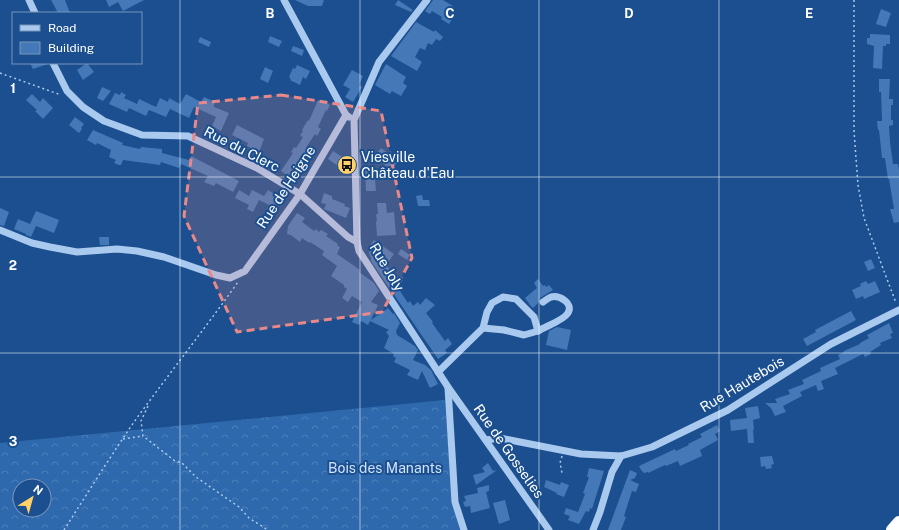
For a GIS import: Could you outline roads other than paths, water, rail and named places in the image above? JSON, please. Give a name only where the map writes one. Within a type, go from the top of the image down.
[{"type":"highway","points":[[892,530],[899,522]]},
{"type":"street","points":[[29,0],[35,12]]},
{"type":"street","points":[[284,0],[346,115],[354,120],[379,62],[427,0]]},
{"type":"street","name":"Rue du Clerc","points":[[54,64],[67,91],[83,107],[104,121],[142,135],[188,136],[257,168],[300,194],[348,237],[358,242]]},
{"type":"street","name":"Rue de Heigne","points":[[0,230],[32,243],[50,248],[77,252],[117,249],[137,251],[164,257],[216,275],[230,278],[246,271],[300,194],[346,115]]},
{"type":"street","name":"Rue Joly","points":[[354,120],[359,251],[448,387]]},
{"type":"street","points":[[438,372],[483,328],[492,303],[503,297],[516,299],[534,317],[538,331]]},
{"type":"street","points":[[483,328],[504,330],[524,336],[538,331],[564,317],[569,312],[570,308],[564,299],[557,297],[548,298],[543,302]]},
{"type":"street","name":"Rue Hautebois","points":[[486,440],[500,438],[581,454],[621,456],[652,447],[728,410],[831,344],[898,307]]},
{"type":"street","points":[[448,387],[455,502],[464,530]]},
{"type":"street","name":"Rue de Gosselies","points":[[448,387],[549,530]]},
{"type":"street","points":[[593,530],[612,472],[621,456]]},
{"type":"place","name":"Viesville Château d'Eau","points":[[347,165]]},
{"type":"park label","name":"Bois des Manants","points":[[385,468]]}]
